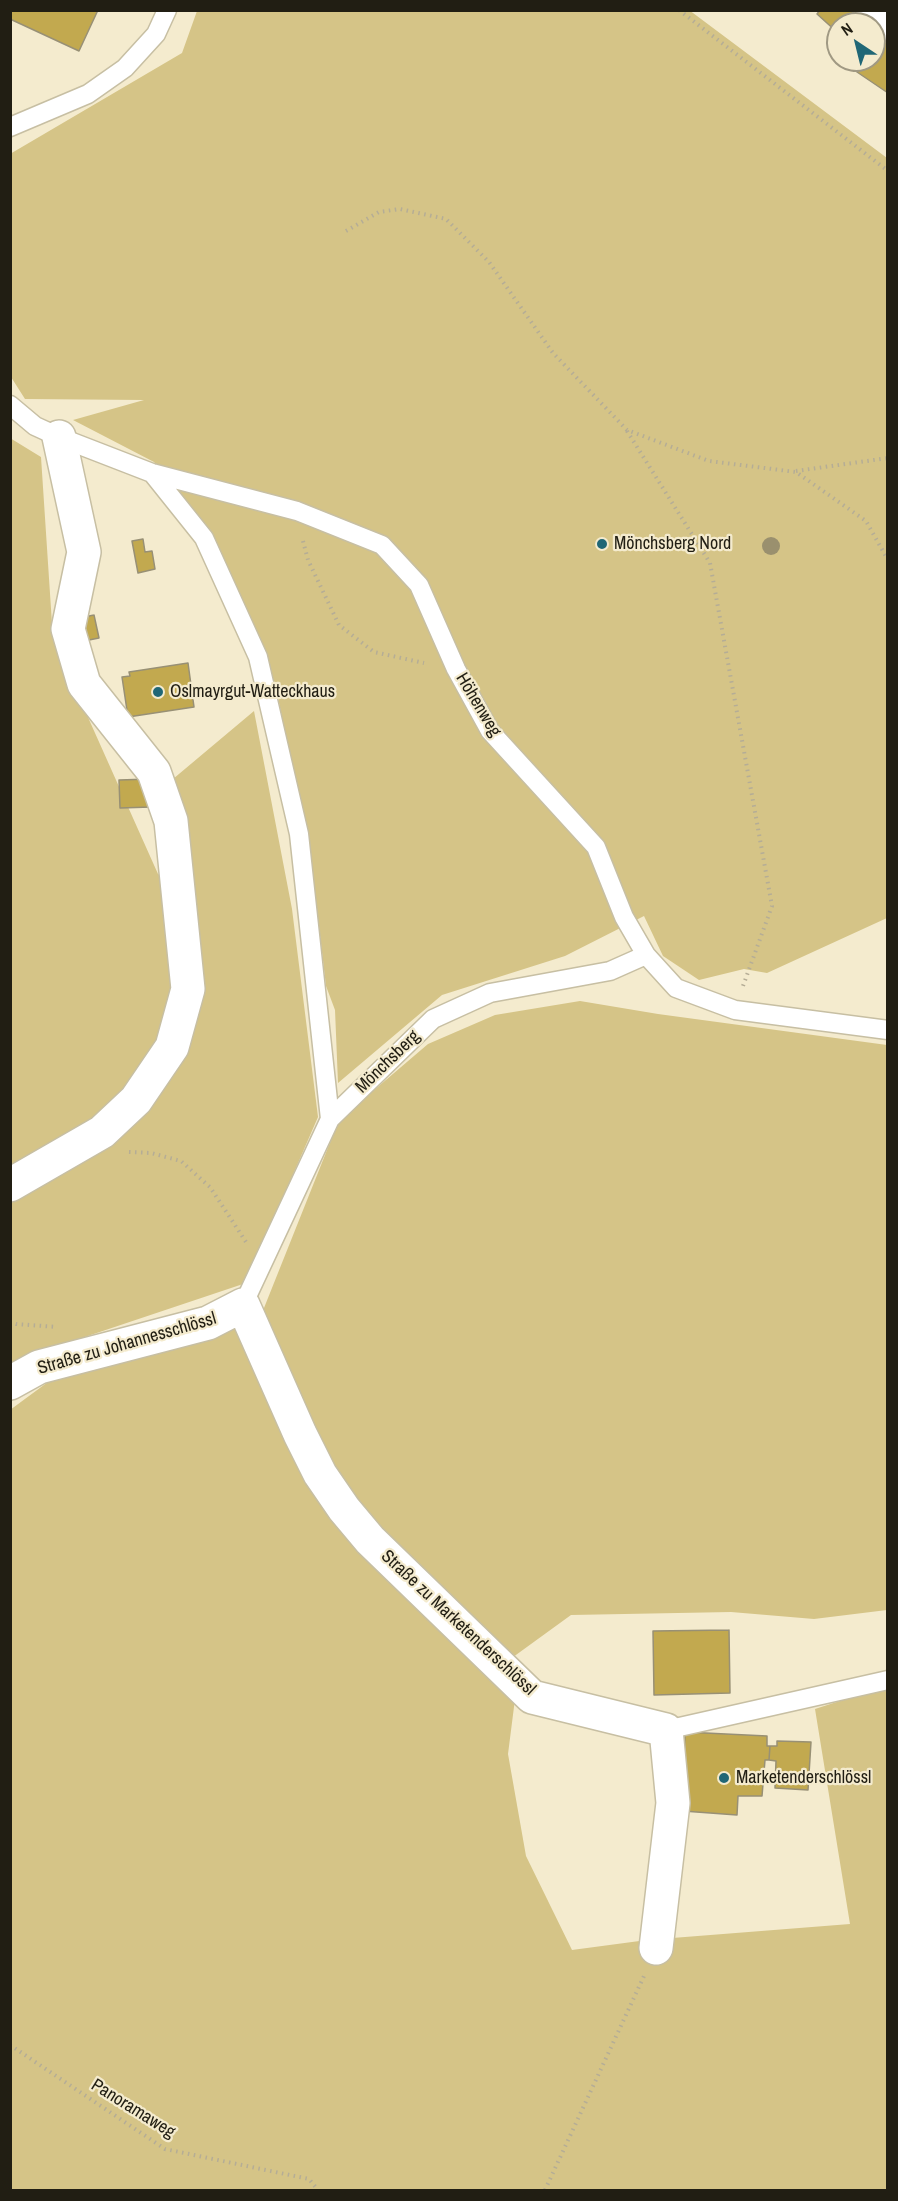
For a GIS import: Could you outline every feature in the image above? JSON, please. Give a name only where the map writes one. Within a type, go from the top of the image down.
[{"type":"street","points":[[868,10],[888,27]]},
{"type":"street","points":[[10,1185],[102,1132],[136,1101],[172,1047],[189,990],[171,821],[154,772],[84,684],[68,629],[84,552],[59,437]]},
{"type":"street","name":"Straße zu Johannesschlössl","points":[[10,1383],[39,1367],[208,1323],[243,1305]]},
{"type":"street","name":"Straße zu Marketenderschlössl","points":[[243,1305],[320,1474],[344,1509],[370,1540],[532,1697],[666,1730]]},
{"type":"street","points":[[656,1948],[673,1803],[666,1730]]},
{"type":"lane","points":[[10,128],[88,94],[125,68],[156,34],[167,10]]},
{"type":"lane","name":"Höhenweg","points":[[10,405],[35,426],[152,473],[297,511],[382,545],[419,585],[456,669],[490,731],[596,847],[624,917],[646,955],[676,988],[735,1010],[888,1030]]},
{"type":"lane","points":[[152,473],[204,538],[258,657],[299,834],[330,1119]]},
{"type":"lane","name":"Mönchsberg","points":[[243,1305],[330,1119],[433,1018],[490,993],[610,971],[646,955]]},
{"type":"lane","points":[[666,1730],[888,1680]]},
{"type":"path","points":[[679,10],[888,171]]},
{"type":"path","points":[[346,231],[379,212],[400,209],[446,219],[489,262],[553,353],[627,430],[710,563],[772,906],[735,1010]]},
{"type":"path","points":[[627,430],[709,461],[796,472],[888,458]]},
{"type":"path","points":[[796,472],[866,521],[888,560]]},
{"type":"path","points":[[297,511],[308,560],[339,625],[374,652],[456,669]]},
{"type":"path","points":[[108,1126],[118,1142],[128,1152],[151,1153],[181,1161],[210,1187],[262,1266]]},
{"type":"path","points":[[545,2190],[656,1948]]},
{"type":"path","name":"Panoramaweg","points":[[10,2045],[165,2149],[309,2180],[318,2190]]},
{"type":"shaded area","points":[[689,10],[887,158],[887,918],[767,973],[744,969],[699,980],[663,956],[644,916],[565,956],[442,995],[338,1083],[335,1010],[326,986],[310,851],[278,698],[265,651],[212,532],[154,462],[73,420],[144,400],[25,399],[11,377],[10,154],[182,53],[197,11]]},
{"type":"shaded area","points":[[10,438],[41,457],[53,639],[158,874],[191,889],[173,779],[254,711],[292,909],[318,1117],[246,1283],[31,1355],[10,1372]]},
{"type":"shaded area","points":[[580,1001],[658,1014],[887,1045],[887,1610],[814,1619],[731,1612],[571,1615],[509,1660],[432,1577],[515,1699],[508,1754],[526,1856],[572,1950],[647,1940],[850,1924],[815,1709],[887,1688],[887,2190],[11,2190],[10,1410],[48,1382],[227,1332],[260,1318],[339,1120],[428,1044],[495,1015]]},
{"type":"building","points":[[10,10],[98,10],[79,51],[10,19]]},
{"type":"building","points":[[820,10],[851,10],[853,12],[826,12],[826,22],[817,14]]},
{"type":"building","points":[[886,41],[888,43],[888,93],[857,72],[886,72]]},
{"type":"building","points":[[143,539],[145,552],[152,551],[155,569],[138,573],[132,541]]},
{"type":"building","points":[[94,615],[99,638],[84,641],[79,618]]},
{"type":"building","name":"Oslmayrgut-Watteckhaus","points":[[188,663],[194,707],[128,717],[122,677],[130,676],[129,672]]},
{"type":"building","points":[[150,779],[151,807],[120,808],[119,780]]},
{"type":"building","points":[[729,1630],[730,1693],[654,1695],[653,1631]]},
{"type":"building","name":"Marketenderschlössl","points":[[685,1732],[767,1736],[767,1746],[770,1746],[769,1760],[765,1760],[762,1796],[738,1796],[737,1815],[683,1811]]},
{"type":"building","points":[[777,1741],[811,1742],[808,1790],[775,1788],[776,1761],[769,1760],[770,1746],[777,1746]]},
{"type":"place","name":"Mönchsberg Nord","points":[[602,544]]},
{"type":"place","name":"Oslmayrgut-Watteckhaus","points":[[158,692]]},
{"type":"place","name":"Marketenderschlössl","points":[[724,1778]]}]
